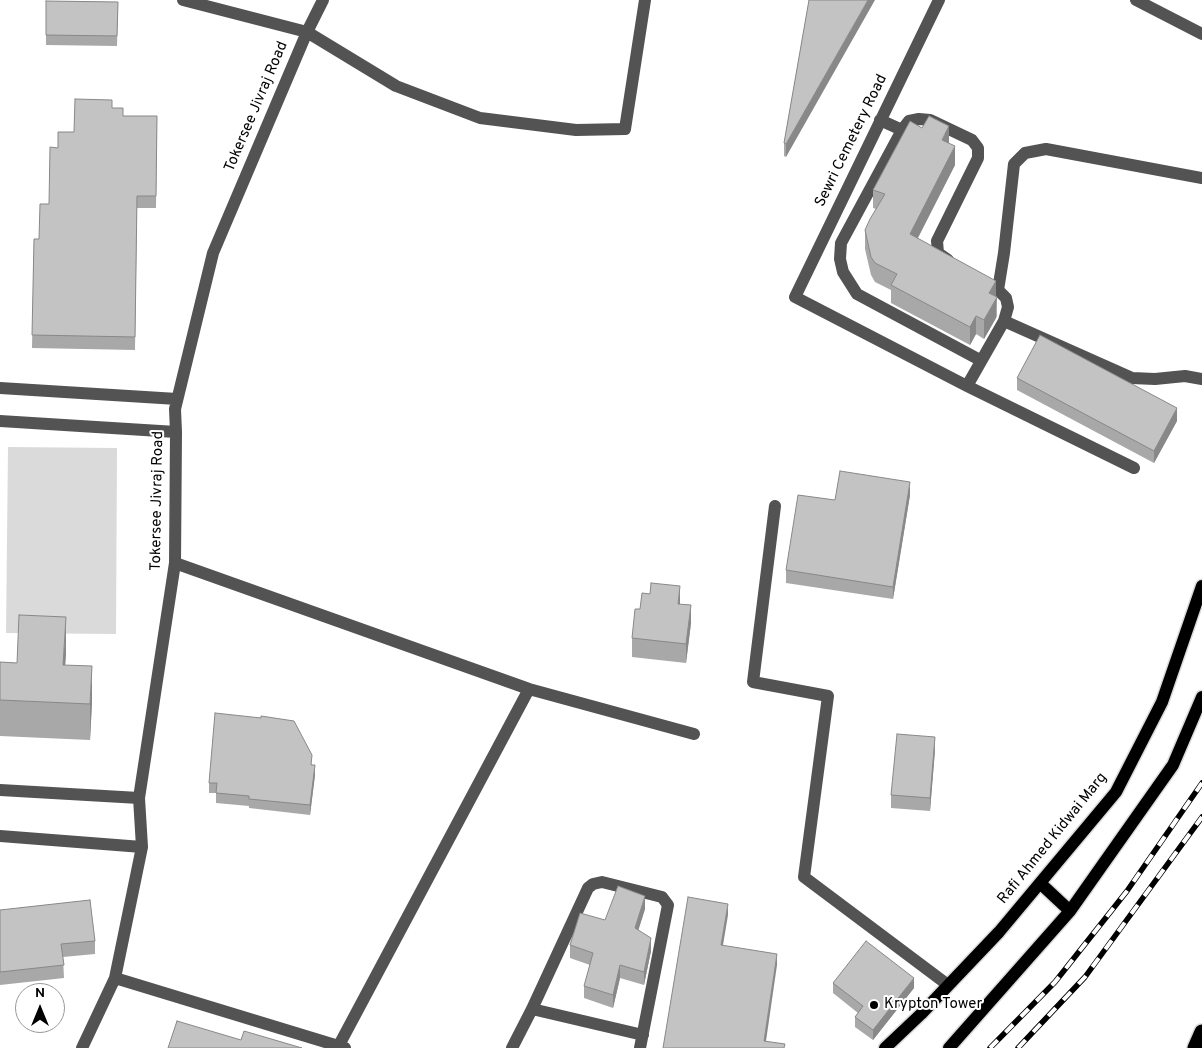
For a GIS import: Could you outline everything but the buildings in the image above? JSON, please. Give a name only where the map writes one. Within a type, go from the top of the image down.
[{"type":"highway","points":[[1195,1048],[1202,1032]]},
{"type":"main road","name":"Rafi Ahmed Kidwai Marg","points":[[884,1048],[921,1014],[999,932],[1116,792],[1162,702],[1202,586]]},
{"type":"main road","points":[[949,1048],[1070,911],[1173,765],[1202,697]]},
{"type":"main road","points":[[1040,883],[1070,911]]},
{"type":"street","points":[[182,0],[307,32],[396,86],[480,118],[576,130],[625,129],[645,0]]},
{"type":"street","name":"Tokersee Jivraj Road","points":[[82,1048],[115,978],[142,847],[139,798],[175,563],[175,409],[177,399],[213,253],[307,32],[323,0]]},
{"type":"street","name":"Sewri Cemetery Road","points":[[939,0],[795,297],[967,386]]},
{"type":"street","points":[[1136,0],[1202,34]]},
{"type":"street","points":[[961,268],[938,253],[937,241],[978,158],[978,148],[972,140],[930,120],[919,119],[909,121],[902,130],[841,243],[840,259],[843,272],[857,294],[980,360]]},
{"type":"street","points":[[880,120],[902,130]]},
{"type":"street","points":[[998,290],[1014,164],[1025,153],[1046,148],[1202,178]]},
{"type":"street","points":[[984,281],[1006,298],[1008,307],[1004,321],[980,360],[967,386],[1134,468]]},
{"type":"street","points":[[1004,321],[1132,378],[1155,379],[1185,376],[1202,379]]},
{"type":"street","points":[[0,388],[177,399]]},
{"type":"street","points":[[0,421],[176,432]]},
{"type":"street","points":[[775,506],[753,682],[828,696],[804,877],[948,985]]},
{"type":"street","points":[[175,563],[529,689],[694,734]]},
{"type":"street","points":[[115,978],[342,1047],[529,689]]},
{"type":"street","points":[[0,790],[139,798]]},
{"type":"street","points":[[0,836],[142,847]]},
{"type":"street","points":[[512,1048],[588,888],[593,884],[602,882],[662,897],[668,905],[640,1048]]},
{"type":"street","points":[[532,1009],[643,1035]]},
{"type":"shaded area","points":[[8,447],[117,448],[116,634],[6,633]]},
{"type":"railway","points":[[990,1048],[1055,982],[1127,891],[1202,783]]},
{"type":"railway","points":[[1018,1048],[1085,977],[1202,817]]},
{"type":"place","name":"Krypton Tower","points":[[874,1005]]}]
